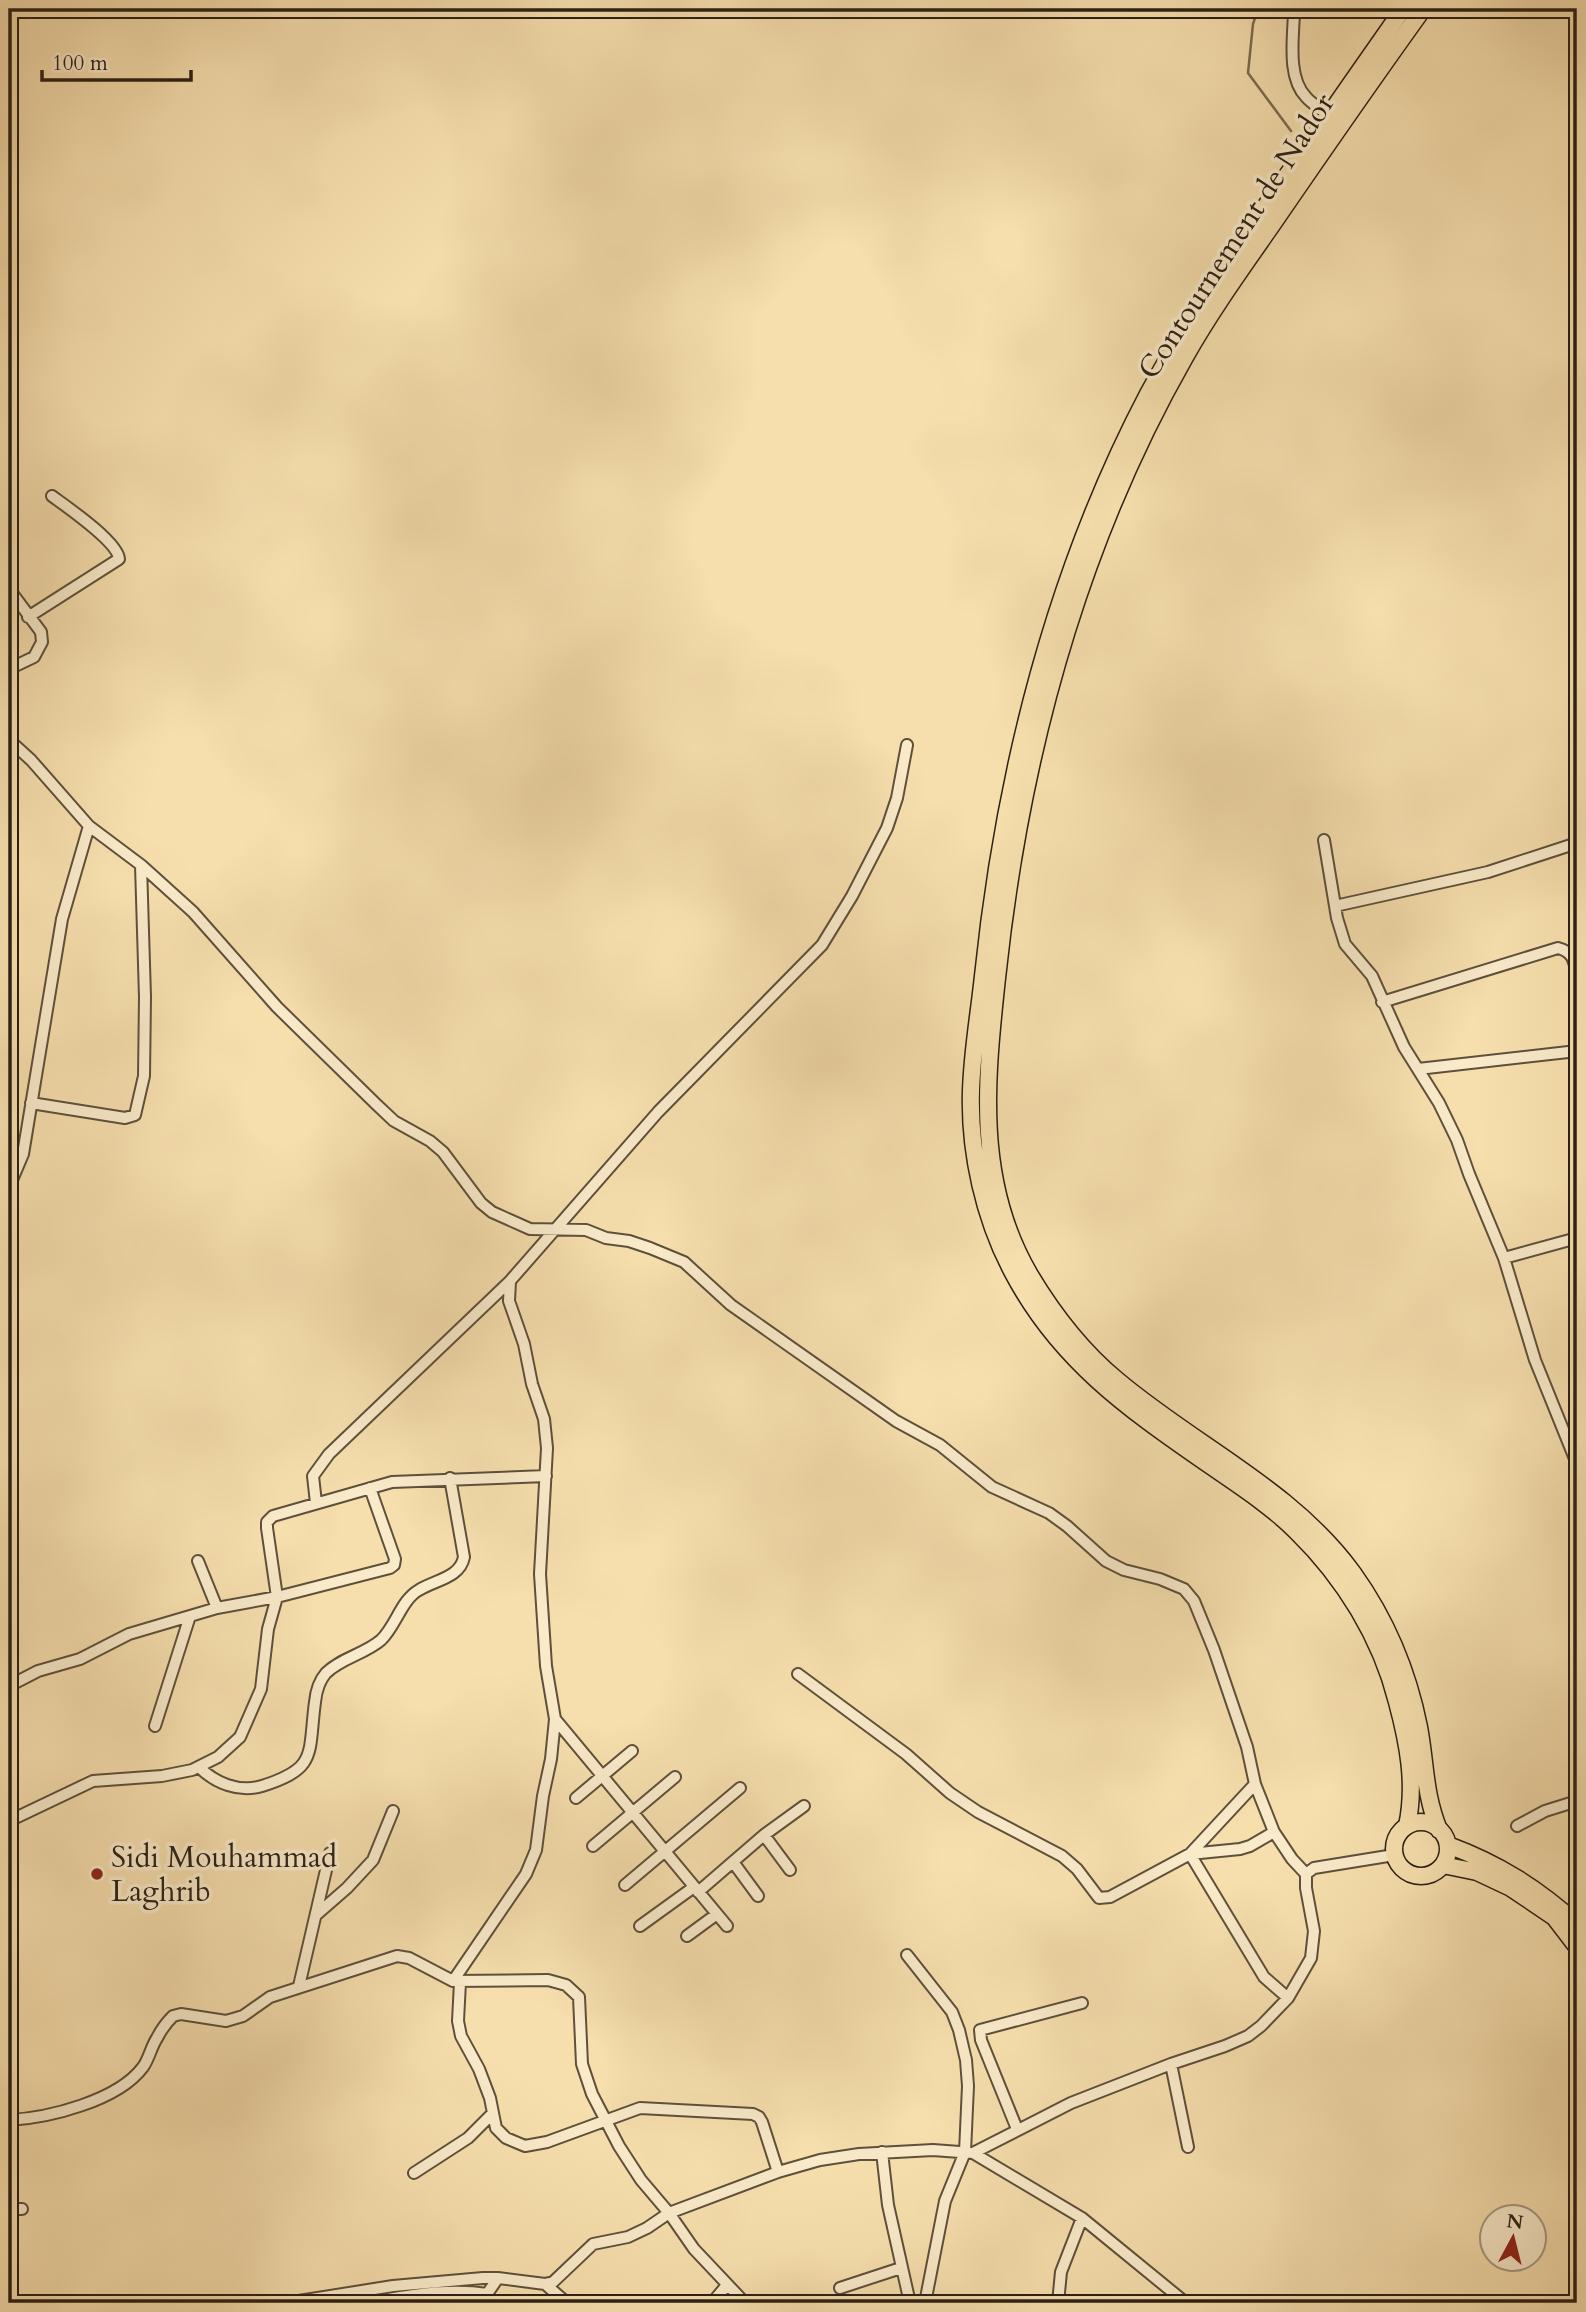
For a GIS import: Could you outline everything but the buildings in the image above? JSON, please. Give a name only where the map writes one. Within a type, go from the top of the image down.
[{"type":"highway","name":"Contournement de Nador","points":[[1403,9],[1328,124],[1186,354],[1114,500],[1076,600],[1042,713],[1012,857],[991,1030],[986,1120],[994,1176],[1011,1236],[1029,1274],[1062,1325],[1118,1381],[1269,1490],[1307,1521],[1340,1556],[1368,1595],[1391,1638],[1408,1683],[1420,1730],[1428,1797],[1439,1829]]},
{"type":"highway","name":"Contournement de Nador","points":[[1406,1826],[1412,1794],[1405,1732],[1394,1687],[1377,1644],[1355,1603],[1328,1565],[1296,1531],[1261,1501],[1138,1416],[1084,1371],[1044,1324],[1012,1271],[988,1213],[975,1153],[971,1091],[990,904],[1006,804],[1030,698],[1062,594],[1101,493],[1147,395],[1201,301],[1328,124],[1423,9]]},
{"type":"highway","points":[[1418,1822],[1439,1829],[1448,1845],[1447,1856],[1434,1874],[1421,1877],[1409,1874],[1399,1866],[1394,1855],[1394,1844],[1398,1834],[1406,1826],[1418,1822]]},
{"type":"highway","points":[[1448,1845],[1519,1878],[1542,1893],[1577,1924]]},
{"type":"highway","points":[[1443,1865],[1477,1872],[1511,1888],[1554,1917],[1577,1947]]},
{"type":"street","points":[[1294,9],[1294,72],[1298,86],[1328,124]]},
{"type":"street","points":[[29,617],[119,559],[117,551],[104,538],[52,496]]},
{"type":"street","points":[[9,589],[41,632],[42,642],[34,657],[9,669]]},
{"type":"street","points":[[9,740],[31,760],[89,826],[141,865],[193,912],[277,1007],[377,1105],[394,1121],[430,1141],[443,1152],[481,1203],[492,1212],[530,1229],[586,1230],[607,1238],[629,1241],[684,1262],[731,1305],[896,1421],[940,1445],[992,1487],[1049,1513],[1067,1525],[1106,1561],[1124,1570],[1160,1579],[1184,1589],[1194,1601],[1214,1650],[1247,1747],[1255,1784],[1274,1832],[1292,1859],[1310,1871],[1394,1855]]},
{"type":"street","points":[[316,1503],[313,1476],[328,1454],[510,1281],[695,1072],[822,945],[858,886],[887,828],[897,798],[907,745]]},
{"type":"street","points":[[9,1187],[23,1154],[62,919],[89,826]]},
{"type":"street","points":[[1324,840],[1335,906],[1345,944],[1349,952],[1368,969],[1382,1002],[1457,1140],[1504,1258],[1535,1360],[1577,1464]]},
{"type":"street","points":[[1335,906],[1488,872],[1574,844]]},
{"type":"street","points":[[31,1103],[125,1118],[135,1115],[144,1076],[145,997],[141,865]]},
{"type":"street","points":[[1382,1002],[1558,948],[1567,950],[1573,956],[1577,974]]},
{"type":"street","points":[[1418,1069],[1577,1051]]},
{"type":"street","points":[[1504,1258],[1577,1238]]},
{"type":"street","points":[[510,1281],[509,1301],[524,1344],[547,1436],[540,1574],[546,1665],[555,1719],[551,1759],[532,1861],[456,1981],[461,2036],[479,2069],[490,2098],[496,2128],[506,2138],[525,2146],[547,2142],[640,2108],[753,2115],[759,2117],[762,2122],[778,2172]]},
{"type":"street","points":[[9,1821],[93,1781],[186,1773],[218,1757],[240,1737],[261,1689],[268,1629],[277,1597],[267,1522],[273,1516],[392,1482],[546,1476]]},
{"type":"street","points":[[199,1767],[218,1781],[238,1788],[255,1788],[293,1774],[301,1767],[308,1758],[316,1692],[322,1678],[334,1667],[380,1641],[414,1594],[452,1574],[463,1563],[450,1478]]},
{"type":"street","points":[[9,1686],[38,1671],[80,1659],[129,1634],[217,1608],[277,1597],[390,1568],[395,1559],[370,1488]]},
{"type":"street","points":[[9,1532],[9,1574]]},
{"type":"street","points":[[198,1561],[217,1608]]},
{"type":"street","points":[[155,1726],[190,1616]]},
{"type":"street","points":[[798,1674],[906,1754],[950,1793],[978,1812],[1062,1856],[1077,1869],[1099,1898],[1110,1897],[1190,1854],[1255,1784]]},
{"type":"street","points":[[555,1719],[727,1926]]},
{"type":"street","points":[[576,1798],[632,1751]]},
{"type":"street","points":[[593,1846],[675,1777]]},
{"type":"street","points":[[625,1885],[740,1788]]},
{"type":"street","points":[[1517,1826],[1545,1811],[1577,1801]]},
{"type":"street","points":[[640,1926],[733,1862],[804,1806]]},
{"type":"street","points":[[316,1915],[373,1860],[393,1811]]},
{"type":"street","points":[[1190,1854],[1240,1849],[1274,1832]]},
{"type":"street","points":[[764,1835],[790,1870]]},
{"type":"street","points":[[299,1986],[330,1853]]},
{"type":"street","points":[[1190,1854],[1264,1977],[1289,1998]]},
{"type":"street","points":[[733,1862],[758,1896]]},
{"type":"street","points":[[969,2152],[1071,2103],[1248,2036],[1289,1998],[1308,1966],[1314,1931],[1306,1888],[1310,1871]]},
{"type":"street","points":[[687,1937],[717,1914]]},
{"type":"street","points":[[908,1955],[946,2002],[959,2030],[966,2060],[968,2086],[969,2152],[945,2201],[925,2303]]},
{"type":"street","points":[[9,2120],[71,2108],[107,2095],[144,2066],[157,2038],[173,2016],[181,2014],[233,2020],[270,1997],[397,1956],[409,1958],[456,1981],[548,1980],[561,1983],[576,1992],[580,2007],[582,2064],[592,2094],[606,2121],[641,2180],[669,2213],[694,2249],[745,2303]]},
{"type":"street","points":[[1017,2129],[981,2040],[980,2030],[1082,2003]]},
{"type":"street","points":[[1171,2064],[1188,2147]]},
{"type":"street","points":[[414,2173],[468,2138],[492,2114]]},
{"type":"street","points":[[286,2303],[393,2286],[498,2278],[545,2284],[553,2282],[593,2244],[628,2237],[669,2213],[778,2172],[820,2160],[882,2152],[933,2150],[969,2152],[1082,2218],[1186,2303]]},
{"type":"street","points":[[882,2152],[888,2205],[910,2303]]},
{"type":"street","points":[[9,2209],[22,2209]]},
{"type":"street","points":[[1058,2303],[1062,2272],[1082,2218]]},
{"type":"street","points":[[840,2288],[901,2268]]},
{"type":"street","points":[[363,2303],[460,2291],[484,2298],[498,2278]]},
{"type":"street","points":[[545,2284],[567,2303]]},
{"type":"street","points":[[712,2303],[727,2285]]},
{"type":"waterway","points":[[1258,9],[1253,24],[1248,73],[1291,131]]},
{"type":"place","name":"Sidi Mouhammad Laghrib","points":[[97,1874]]}]
